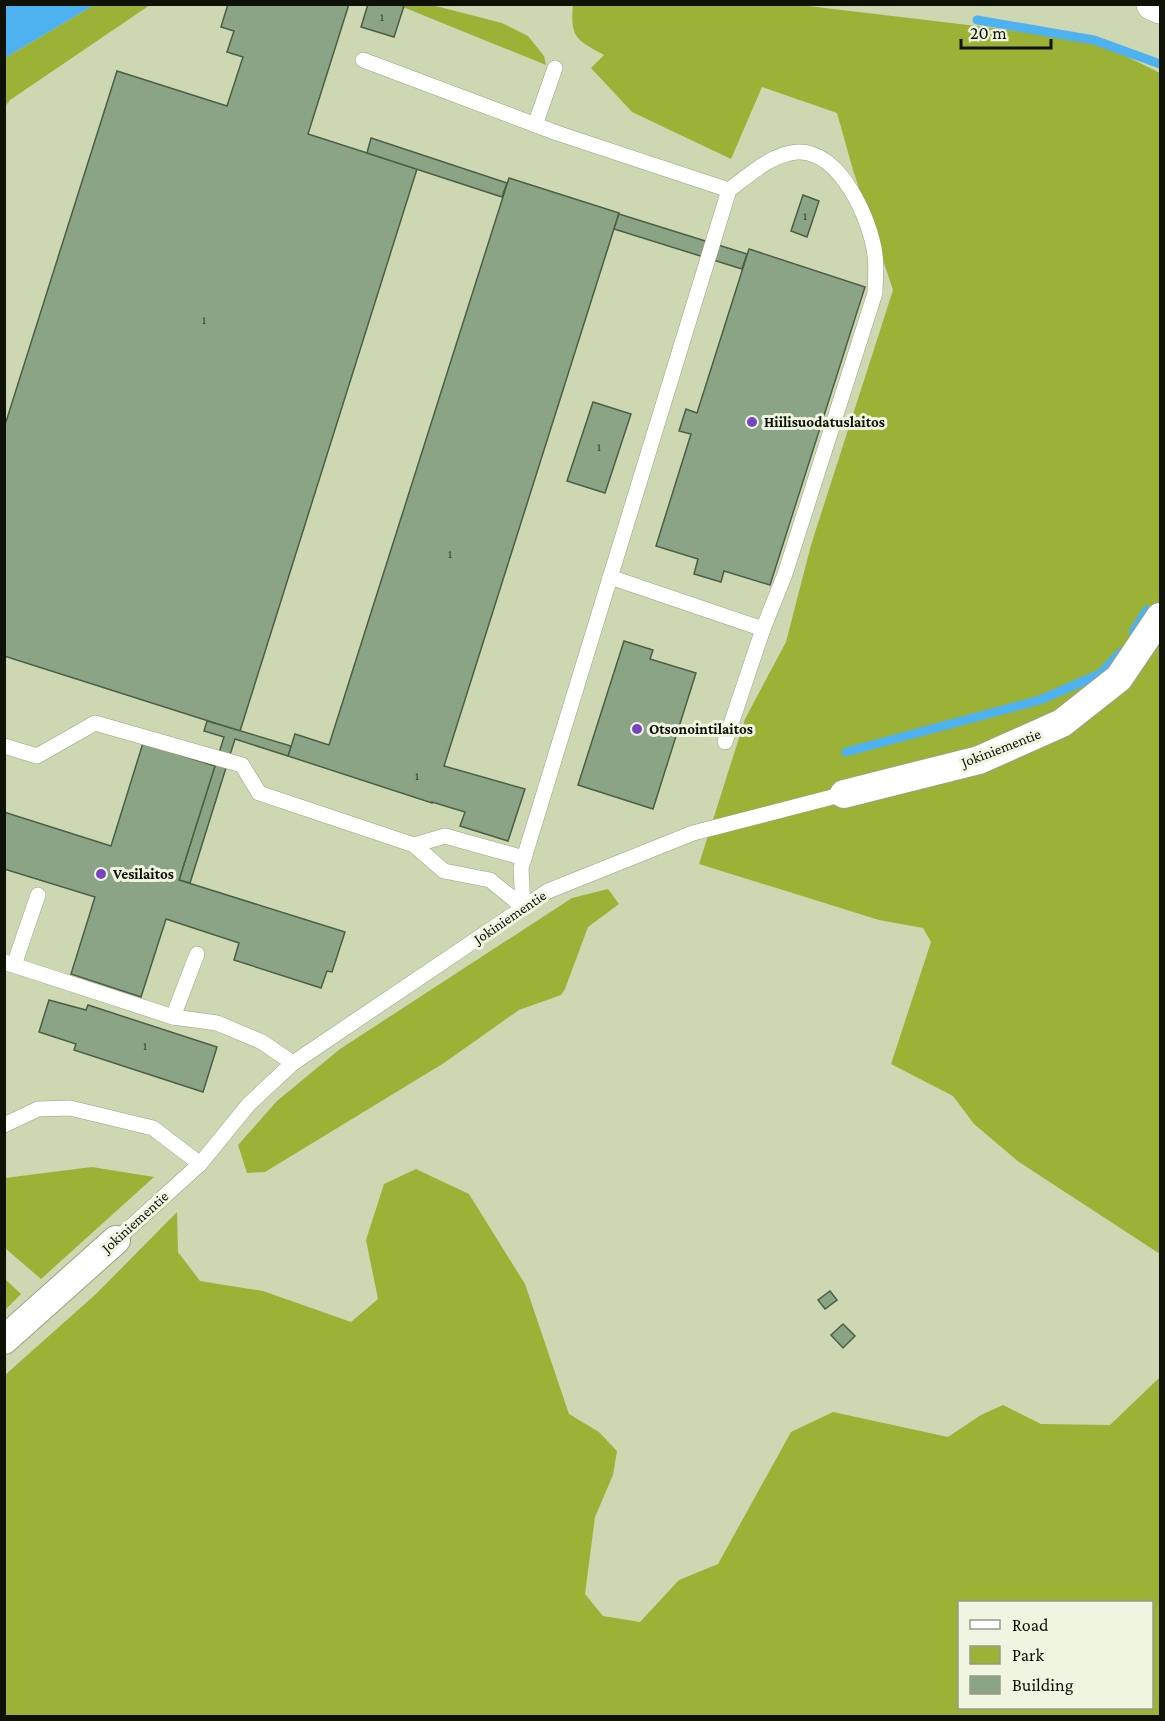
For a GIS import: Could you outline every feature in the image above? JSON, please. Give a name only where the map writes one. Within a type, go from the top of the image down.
[{"type":"highway","points":[[1153,4],[1161,7]]},
{"type":"street","name":"Jokiniementie","points":[[844,794],[979,760],[1062,723],[1119,678],[1160,617]]},
{"type":"street","name":"Jokiniementie","points":[[4,1340],[116,1240]]},
{"type":"lane","points":[[363,60],[535,125],[729,190]]},
{"type":"lane","points":[[535,125],[555,68]]},
{"type":"lane","points":[[523,907],[521,868],[729,190],[779,156],[798,152],[819,157],[840,174],[856,199],[870,235],[875,256],[875,293],[785,574],[763,629],[725,742]]},
{"type":"lane","points":[[610,577],[763,629]]},
{"type":"lane","points":[[4,746],[37,756],[95,723],[242,765],[259,793],[414,845],[444,871],[490,880],[523,907]]},
{"type":"lane","name":"Jokiniementie","points":[[116,1240],[200,1164],[249,1104],[293,1063],[548,891],[693,833],[844,794]]},
{"type":"lane","points":[[414,845],[445,836],[524,858]]},
{"type":"lane","points":[[38,895],[10,964],[172,1017],[217,1023],[262,1042],[293,1063]]},
{"type":"lane","points":[[172,1017],[197,954]]},
{"type":"lane","points":[[4,1125],[38,1109],[70,1108],[153,1128],[200,1164]]},
{"type":"green space","points":[[94,5],[150,5],[10,100],[5,107],[5,58]]},
{"type":"green space","points":[[398,5],[432,5],[502,23],[528,36],[544,56],[546,65]]},
{"type":"green space","points":[[573,5],[800,5],[1094,40],[1160,73],[1160,1254],[1019,1162],[974,1124],[953,1096],[891,1064],[931,942],[923,928],[879,920],[699,864],[745,719],[786,642],[811,545],[893,290],[853,170],[837,113],[762,87],[731,159],[632,112],[591,68],[604,55],[577,36],[573,24]]},
{"type":"green space","points":[[608,889],[619,904],[588,927],[561,995],[519,1010],[444,1063],[265,1172],[247,1173],[238,1145],[277,1101],[340,1049],[572,898]]},
{"type":"green space","points":[[92,1167],[154,1177],[41,1279],[5,1248],[5,1178]]},
{"type":"green space","points":[[416,1169],[469,1194],[525,1284],[569,1414],[599,1432],[617,1451],[613,1475],[595,1517],[585,1594],[603,1616],[640,1622],[679,1580],[718,1564],[791,1432],[833,1412],[948,1437],[981,1415],[1003,1405],[1041,1424],[1110,1425],[1160,1377],[1160,1716],[5,1716],[5,1375],[96,1294],[177,1212],[178,1252],[200,1281],[263,1291],[351,1322],[378,1299],[366,1240],[384,1184]]},
{"type":"green space","points":[[5,1279],[21,1294],[4,1310]]},
{"type":"water","points":[[5,4],[94,4],[94,5],[5,58]]},
{"type":"building","points":[[228,4],[349,4],[308,134],[417,169],[240,731],[4,656],[4,428],[117,71],[227,106],[243,57],[227,52],[234,31],[221,27]]},
{"type":"building","points":[[368,4],[404,6],[394,37],[361,27]]},
{"type":"building","points":[[371,138],[507,183],[502,197],[367,153]]},
{"type":"building","points":[[509,178],[619,213],[444,766],[525,789],[508,841],[460,826],[465,812],[288,756],[295,734],[329,745]]},
{"type":"building","points":[[803,195],[819,201],[807,237],[791,231]]},
{"type":"building","points":[[619,214],[747,254],[742,269],[614,229]]},
{"type":"building","name":"Hiilisuodatuslaitos","points":[[749,249],[865,287],[770,585],[724,571],[721,582],[694,574],[698,559],[656,546],[691,434],[679,431],[686,409],[697,413]]},
{"type":"building","points":[[593,402],[631,414],[605,493],[567,481]]},
{"type":"building","name":"Otsonointilaitos","points":[[624,641],[653,650],[650,659],[696,673],[653,809],[578,785]]},
{"type":"building","points":[[207,721],[291,746],[288,756],[235,739],[190,883],[179,880],[224,737],[204,731]]},
{"type":"building","name":"Vesilaitos","points":[[143,743],[215,766],[179,880],[345,932],[332,972],[327,971],[321,988],[234,960],[239,943],[166,919],[141,997],[71,974],[95,897],[4,869],[4,812],[111,846]]},
{"type":"building","points":[[49,1000],[86,1010],[88,1005],[217,1047],[203,1092],[74,1050],[76,1044],[39,1032]]},
{"type":"building","points":[[830,1291],[837,1300],[825,1309],[818,1300]]},
{"type":"building","points":[[843,1324],[855,1336],[843,1348],[831,1335]]},
{"type":"waterway","points":[[977,20],[1094,40],[1160,64]]},
{"type":"waterway","points":[[1133,632],[1147,610]]},
{"type":"waterway","points":[[846,752],[1040,700],[1100,674],[1121,652]]},
{"type":"place","name":"Hiilisuodatuslaitos","points":[[752,422]]},
{"type":"place","name":"Otsonointilaitos","points":[[637,729]]},
{"type":"place","name":"Vesilaitos","points":[[101,874]]}]
